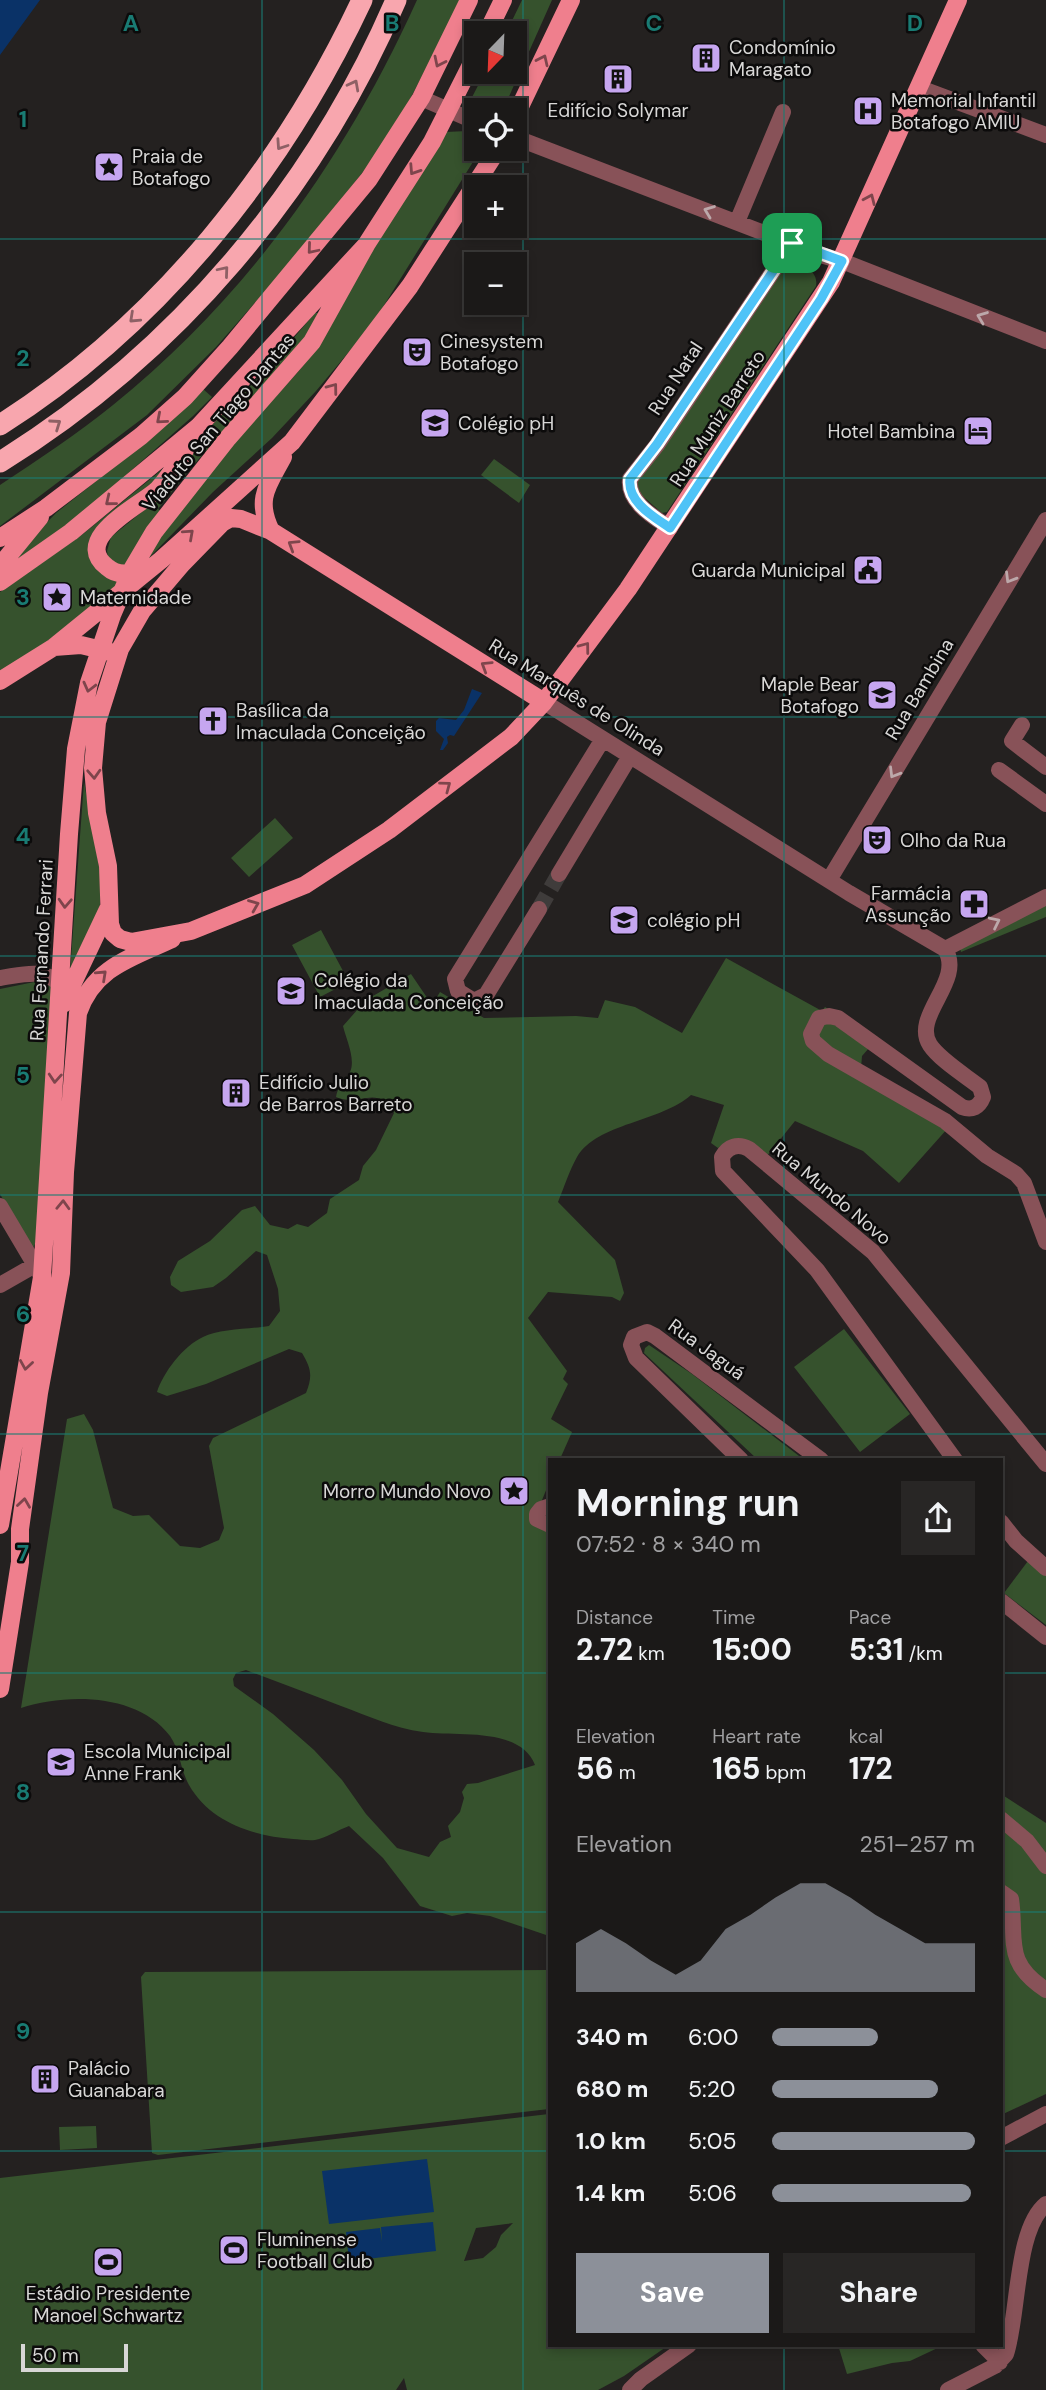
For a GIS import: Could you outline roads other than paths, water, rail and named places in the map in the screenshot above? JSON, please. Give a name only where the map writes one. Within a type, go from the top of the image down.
[{"type":"highway","points":[[0,425],[55,387],[108,343],[186,268],[222,226],[284,140],[345,37],[362,0]]},
{"type":"highway","points":[[0,462],[86,403],[181,319],[220,276],[293,185],[334,122],[396,0]]},
{"type":"main road","points":[[0,538],[46,508],[141,436],[185,397],[230,347],[369,179],[421,98],[468,0]]},
{"type":"main road","points":[[493,21],[503,0]]},
{"type":"main road","points":[[524,98],[571,0]]},
{"type":"main road","name":"Rua Muniz Barreto","points":[[108,909],[113,933],[125,941],[191,931],[305,885],[388,830],[511,737],[544,702],[670,528],[821,299],[842,261],[958,0]]},
{"type":"main road","points":[[0,582],[71,532],[198,427],[366,245],[449,111],[464,80]]},
{"type":"main road","points":[[271,531],[264,512],[264,494],[292,442],[410,286],[490,161]]},
{"type":"main road","name":"Viaduto San Tiago Dantas","points":[[69,834],[82,717],[89,683],[112,615],[131,571],[153,532],[228,438],[312,342],[366,245]]},
{"type":"main road","points":[[161,560],[139,571],[120,574],[104,565],[97,542],[102,533],[157,489],[179,460],[198,427]]},
{"type":"main road","points":[[0,681],[54,647],[161,560],[292,442]]},
{"type":"main road","points":[[0,566],[33,528],[46,508]]},
{"type":"main road","points":[[60,1010],[108,909],[108,866],[97,813],[93,768],[97,722],[120,649],[142,611],[222,523],[231,518],[241,519],[271,531]]},
{"type":"main road","name":"Rua Marquês de Olinda","points":[[271,531],[544,702]]},
{"type":"main road","points":[[54,647],[92,646],[106,650],[116,660]]},
{"type":"main road","name":"Rua Fernando Ferrari","points":[[0,1525],[39,1271],[60,1010],[69,834]]},
{"type":"main road","name":"Rua Fernando Ferrari","points":[[0,1689],[20,1562],[20,1530],[39,1393],[61,1273],[63,1189],[74,1035],[82,1002],[96,979],[110,967],[191,931]]},
{"type":"street","points":[[920,88],[1046,135]]},
{"type":"street","points":[[421,98],[464,117]]},
{"type":"street","points":[[737,222],[783,112]]},
{"type":"street","points":[[527,142],[1046,341]]},
{"type":"street","name":"Rua Natal","points":[[670,528],[643,507],[632,494],[630,479],[657,444],[792,243]]},
{"type":"street","name":"Rua Bambina","points":[[830,880],[1046,520]]},
{"type":"street","name":"Rua Marquês de Olinda","points":[[544,702],[945,949]]},
{"type":"street","points":[[1022,724],[1012,741],[1046,767]]},
{"type":"street","points":[[539,909],[486,995],[474,1000],[458,992],[456,979],[603,739]]},
{"type":"street","points":[[559,874],[630,756]]},
{"type":"street","points":[[999,770],[1046,804]]},
{"type":"street","points":[[1046,897],[945,949],[951,968],[927,1024],[926,1037],[932,1048],[980,1087],[983,1097],[974,1108],[958,1104],[838,1018],[819,1018],[811,1034],[813,1041],[828,1054],[945,1121],[986,1156],[1016,1174],[1024,1183],[1046,1242]]},
{"type":"street","points":[[0,978],[36,972],[50,976],[61,985]]},
{"type":"street","name":"Rua Mundo Novo","points":[[954,1458],[817,1270],[723,1171],[722,1157],[728,1149],[738,1145],[748,1149],[873,1252],[1046,1464]]},
{"type":"street","points":[[0,1206],[39,1271],[0,1285]]},
{"type":"street","name":"Rua Jaguá","points":[[739,1458],[636,1357],[631,1345],[634,1337],[647,1332],[655,1336],[818,1458]]},
{"type":"street","points":[[543,1522],[537,1514],[548,1507]]},
{"type":"street","points":[[1003,1525],[1016,1541],[1046,1568]]},
{"type":"street","points":[[1003,1603],[1046,1637]]},
{"type":"street","points":[[1003,1821],[1027,1841],[1046,1866]]},
{"type":"street","points":[[1003,1893],[1011,1899],[1012,1938],[1016,1956],[1029,1976],[1046,1990]]},
{"type":"street","points":[[1003,2137],[1046,2114]]},
{"type":"street","points":[[948,2390],[1000,2362],[1006,2354],[1027,2235],[1032,2221],[1046,2204]]},
{"type":"street","points":[[630,2390],[686,2347]]},
{"type":"street","points":[[984,2347],[1000,2362]]},
{"type":"water","points":[[0,0],[40,0],[0,55]]},
{"type":"water","points":[[472,689],[482,693],[454,736],[447,737],[448,743],[440,750],[444,739],[436,731],[436,721],[439,718],[456,720],[464,710]]},
{"type":"water","points":[[427,2159],[434,2212],[329,2224],[322,2171]]},
{"type":"water","points":[[433,2222],[436,2251],[349,2261],[346,2232],[380,2228],[382,2242],[381,2227]]},
{"type":"tunnel","points":[[539,909],[559,874]]},
{"type":"place","name":"Condomínio Maragato","points":[[706,58]]},
{"type":"place","name":"Edifício Solymar","points":[[618,79]]},
{"type":"place","name":"Memorial Infantil Botafogo AMIU","points":[[868,111]]},
{"type":"place","name":"Praia de Botafogo","points":[[109,167]]},
{"type":"place","name":"Cinesystem Botafogo","points":[[417,352]]},
{"type":"place","name":"Colégio pH","points":[[435,423]]},
{"type":"place","name":"Hotel Bambina","points":[[978,431]]},
{"type":"place","name":"Guarda Municipal","points":[[868,570]]},
{"type":"place","name":"Maternidade","points":[[57,597]]},
{"type":"place","name":"Maple Bear Botafogo","points":[[882,695]]},
{"type":"place","name":"Basílica da Imaculada Conceição","points":[[213,721]]},
{"type":"place","name":"Olho da Rua","points":[[877,840]]},
{"type":"place","name":"Farmácia Assunção","points":[[974,904]]},
{"type":"place","name":"colégio pH","points":[[624,920]]},
{"type":"place","name":"Colégio da Imaculada Conceição","points":[[291,991]]},
{"type":"place","name":"Edifício Julio de Barros Barreto","points":[[236,1093]]},
{"type":"place","name":"Morro Mundo Novo","points":[[514,1491]]},
{"type":"place","name":"Escola Municipal Anne Frank","points":[[61,1762]]},
{"type":"place","name":"Palácio Guanabara","points":[[45,2079]]},
{"type":"place","name":"Fluminense Football Club","points":[[234,2250]]},
{"type":"place","name":"Estádio Presidente Manoel Schwartz","points":[[108,2262]]}]
